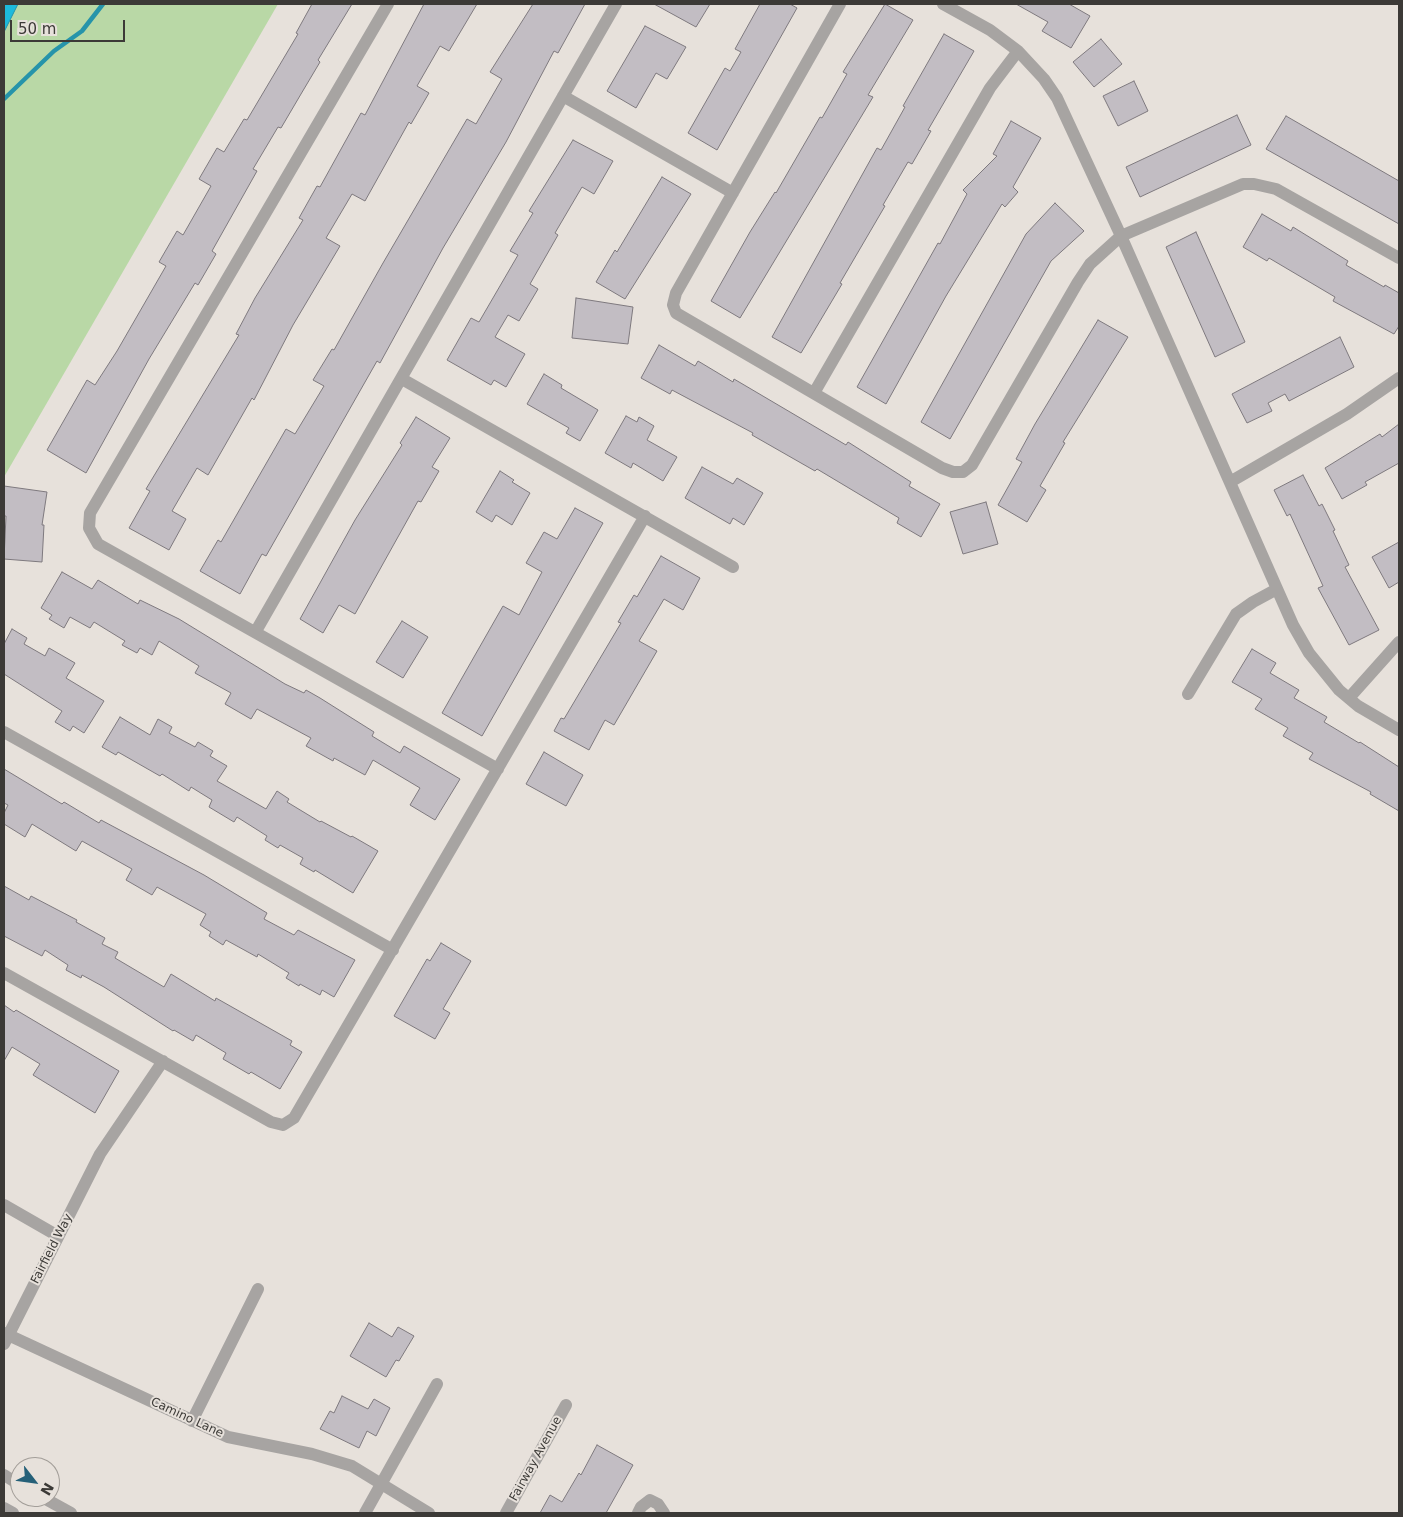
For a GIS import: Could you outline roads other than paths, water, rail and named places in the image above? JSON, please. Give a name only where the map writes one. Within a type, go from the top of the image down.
[{"type":"street","points":[[388,4],[90,513],[90,528],[98,544],[256,631],[498,769]]},
{"type":"street","points":[[256,631],[616,4]]},
{"type":"street","points":[[840,4],[676,292],[674,305],[676,313],[942,468],[953,472],[963,472],[972,466],[1078,282],[1090,264],[1121,236],[1243,184],[1254,184],[1276,190],[1399,258]]},
{"type":"street","points":[[943,4],[990,30],[1018,51],[1044,79],[1057,98],[1121,236],[1278,590],[1309,652],[1339,690],[1358,706],[1399,730]]},
{"type":"street","points":[[814,393],[990,88],[1018,51]]},
{"type":"street","points":[[563,96],[733,193]]},
{"type":"street","points":[[1230,482],[1347,414],[1399,378]]},
{"type":"street","points":[[402,379],[733,567]]},
{"type":"street","points":[[4,973],[271,1122],[283,1125],[294,1118],[645,516]]},
{"type":"street","points":[[1188,694],[1236,614],[1253,602],[1278,590]]},
{"type":"street","points":[[1349,698],[1399,642]]},
{"type":"street","points":[[4,732],[393,950]]},
{"type":"street","name":"Fairfield Way","points":[[5,1337],[100,1154],[163,1061]]},
{"type":"street","points":[[4,1205],[58,1236]]},
{"type":"street","points":[[192,1420],[258,1289]]},
{"type":"street","name":"Camino Lane","points":[[5,1337],[228,1437],[312,1454],[352,1466],[429,1513]]},
{"type":"street","points":[[365,1513],[437,1384]]},
{"type":"street","name":"Fairway Avenue","points":[[506,1513],[566,1405]]},
{"type":"street","points":[[638,1513],[641,1507],[650,1500],[658,1504],[664,1513]]},
{"type":"street","points":[[60,1507],[71,1513]]},
{"type":"street","points":[[4,1508],[13,1513]]},
{"type":"water","points":[[4,4],[18,4],[4,32]]},
{"type":"waterway","points":[[4,99],[54,51],[82,31],[103,4]]}]
